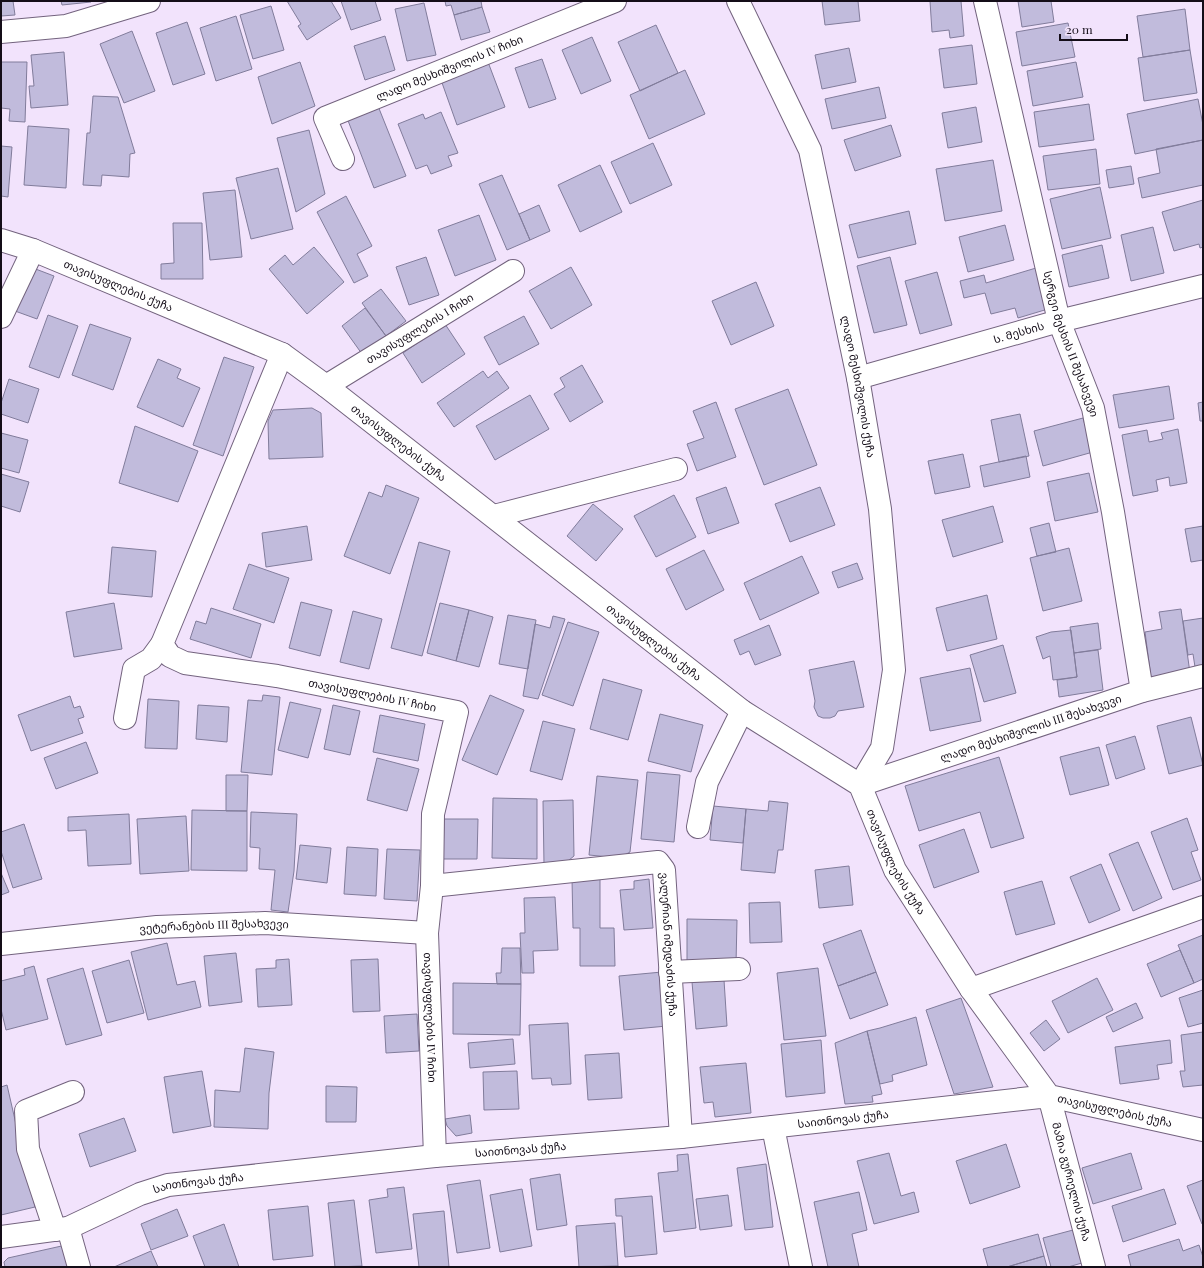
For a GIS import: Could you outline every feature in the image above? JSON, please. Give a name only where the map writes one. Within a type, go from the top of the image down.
[{"type":"street","points":[[1,32],[66,26],[149,1]]},
{"type":"street","name":"ლადო მესხიშვილის IV ჩიხი","points":[[343,159],[325,118],[615,1]]},
{"type":"street","name":"ლადო მესხიშვილის ქუჩა","points":[[738,1],[810,150],[858,378],[880,509],[894,670],[882,748],[860,784]]},
{"type":"street","name":"სერგეი მესხის II შესახვევი","points":[[985,1],[1059,321],[1093,408],[1113,512],[1142,691]]},
{"type":"street","name":"თავისუფლების ქუჩა","points":[[1,240],[33,250],[282,354],[326,386],[742,711],[860,784],[895,870],[971,989],[1049,1096],[1203,1130]]},
{"type":"street","points":[[1,317],[33,250]]},
{"type":"street","name":"თავისუფლების I ჩიხი","points":[[326,386],[513,271]]},
{"type":"street","name":"Ს. Მესხის","points":[[858,378],[1059,321],[1203,286]]},
{"type":"street","points":[[125,718],[134,669],[151,659],[162,644],[282,354]]},
{"type":"street","points":[[494,516],[676,469]]},
{"type":"street","name":"თავისუფლების IV ჩიხი","points":[[162,644],[170,656],[185,663],[277,676],[457,712],[433,814],[432,886],[427,933],[435,1156]]},
{"type":"street","name":"ლადო მესხიშვილის III შესახვევი","points":[[860,784],[1142,691],[1203,676]]},
{"type":"street","points":[[698,827],[707,782],[742,711]]},
{"type":"street","name":"ვალერიან იმედაძის ქუჩა","points":[[432,886],[658,862],[664,870],[681,1137]]},
{"type":"street","points":[[971,989],[1203,907]]},
{"type":"street","name":"ვეტერანების III შესახვევი","points":[[1,944],[157,927],[258,923],[427,933]]},
{"type":"street","points":[[670,972],[739,969]]},
{"type":"street","points":[[73,1092],[26,1111],[28,1149],[79,1267]]},
{"type":"street","name":"საითნოვას ქუჩა","points":[[1,1237],[62,1229],[140,1194],[168,1185],[435,1156],[681,1137],[1049,1096]]},
{"type":"street","name":"მამია გურიელის ქუჩა","points":[[1049,1096],[1094,1267]]},
{"type":"street","points":[[773,1127],[801,1267]]},
{"type":"building","points":[[1,1],[13,1],[15,15],[1,16]]},
{"type":"building","points":[[61,1],[90,1],[91,2],[62,5]]},
{"type":"building","points":[[287,1],[331,1],[341,18],[307,40],[298,26],[301,24]]},
{"type":"building","points":[[341,1],[375,1],[381,20],[351,30]]},
{"type":"building","points":[[445,1],[481,1],[482,7],[454,15],[451,5],[446,6]]},
{"type":"building","points":[[822,1],[858,1],[860,21],[825,25]]},
{"type":"building","points":[[930,1],[961,1],[964,36],[950,38],[949,30],[932,32]]},
{"type":"building","points":[[1018,1],[1051,1],[1054,22],[1022,27]]},
{"type":"building","points":[[424,3],[436,55],[407,61],[395,9]]},
{"type":"building","points":[[271,6],[284,50],[253,59],[240,15]]},
{"type":"building","points":[[482,7],[490,32],[461,40],[454,15]]},
{"type":"building","points":[[1185,9],[1190,50],[1143,57],[1137,16]]},
{"type":"building","points":[[236,16],[252,69],[216,81],[200,28]]},
{"type":"building","points":[[187,22],[205,74],[173,85],[156,33]]},
{"type":"building","points":[[1068,23],[1075,57],[1022,66],[1016,32]]},
{"type":"building","points":[[656,25],[678,73],[640,91],[618,42]]},
{"type":"building","points":[[132,31],[155,91],[124,103],[100,44]]},
{"type":"building","points":[[385,36],[395,70],[365,80],[354,46]]},
{"type":"building","points":[[592,37],[611,81],[581,94],[562,50]]},
{"type":"building","points":[[972,45],[977,84],[944,88],[939,49]]},
{"type":"building","points":[[849,48],[856,82],[822,89],[815,55]]},
{"type":"building","points":[[1190,50],[1197,93],[1144,101],[1138,58]]},
{"type":"building","points":[[64,52],[68,105],[31,108],[29,86],[34,86],[31,55]]},
{"type":"building","points":[[542,59],[556,99],[529,108],[515,68]]},
{"type":"building","points":[[1,62],[27,62],[25,122],[9,121],[10,109],[1,108]]},
{"type":"building","points":[[300,62],[315,106],[272,124],[258,77]]},
{"type":"building","points":[[488,62],[505,107],[457,125],[441,80]]},
{"type":"building","points":[[1076,62],[1083,97],[1033,106],[1027,71]]},
{"type":"building","points":[[685,70],[705,114],[649,139],[630,95]]},
{"type":"building","points":[[879,87],[886,118],[832,129],[825,99]]},
{"type":"building","points":[[93,96],[118,97],[135,153],[130,154],[129,177],[102,175],[101,186],[83,185],[87,133],[90,133]]},
{"type":"building","points":[[1198,99],[1203,125],[1203,140],[1135,154],[1127,114]]},
{"type":"building","points":[[1089,104],[1094,140],[1039,147],[1034,112]]},
{"type":"building","points":[[378,106],[406,176],[374,188],[347,118]]},
{"type":"building","points":[[976,107],[982,142],[948,148],[942,113]]},
{"type":"building","points":[[441,112],[458,153],[448,156],[452,166],[431,174],[427,165],[416,169],[398,124],[423,114],[425,119]]},
{"type":"building","points":[[891,125],[901,156],[855,171],[844,140]]},
{"type":"building","points":[[28,126],[69,129],[66,188],[24,185]]},
{"type":"building","points":[[309,130],[325,194],[296,212],[277,138]]},
{"type":"building","points":[[1203,140],[1203,185],[1142,198],[1138,178],[1160,173],[1156,149]]},
{"type":"building","points":[[653,143],[672,185],[630,204],[611,162]]},
{"type":"building","points":[[1,146],[12,147],[8,197],[1,196]]},
{"type":"building","points":[[1096,149],[1100,184],[1048,190],[1043,156]]},
{"type":"building","points":[[993,160],[1002,211],[945,221],[936,169]]},
{"type":"building","points":[[600,165],[622,212],[580,232],[558,185]]},
{"type":"building","points":[[1131,166],[1134,184],[1109,188],[1106,170]]},
{"type":"building","points":[[278,168],[293,229],[251,239],[236,178]]},
{"type":"building","points":[[502,175],[530,240],[507,250],[479,184]]},
{"type":"building","points":[[1100,187],[1111,238],[1062,249],[1050,199]]},
{"type":"building","points":[[235,190],[242,257],[210,260],[203,193]]},
{"type":"building","points":[[346,196],[372,246],[357,254],[368,276],[354,283],[317,212]]},
{"type":"building","points":[[1203,200],[1203,247],[1200,248],[1199,244],[1174,251],[1162,212]]},
{"type":"building","points":[[539,205],[550,231],[530,240],[519,214]]},
{"type":"building","points":[[909,211],[916,244],[858,258],[849,225]]},
{"type":"building","points":[[479,215],[496,260],[455,276],[438,230]]},
{"type":"building","points":[[173,223],[202,223],[203,279],[161,279],[161,264],[174,263]]},
{"type":"building","points":[[1005,225],[1014,260],[968,272],[959,237]]},
{"type":"building","points":[[1153,227],[1164,273],[1131,281],[1121,235]]},
{"type":"building","points":[[1102,245],[1109,278],[1069,287],[1062,255]]},
{"type":"building","points":[[314,247],[344,282],[307,314],[269,269],[285,255],[293,265]]},
{"type":"building","points":[[426,257],[439,295],[409,305],[396,267]]},
{"type":"building","points":[[890,257],[907,325],[874,333],[857,266]]},
{"type":"building","points":[[571,267],[592,305],[551,329],[529,291]]},
{"type":"building","points":[[33,268],[54,276],[37,319],[15,311]]},
{"type":"building","points":[[1036,268],[1048,309],[1018,318],[1015,308],[991,314],[985,293],[964,298],[960,281],[984,275],[986,283]]},
{"type":"building","points":[[937,272],[952,325],[920,334],[905,281]]},
{"type":"building","points":[[756,282],[774,326],[731,345],[712,301]]},
{"type":"building","points":[[381,289],[406,321],[386,336],[362,303]]},
{"type":"building","points":[[365,308],[386,336],[362,354],[342,326]]},
{"type":"building","points":[[48,315],[78,326],[59,378],[29,367]]},
{"type":"building","points":[[524,316],[539,344],[499,365],[484,337]]},
{"type":"building","points":[[90,324],[131,338],[113,390],[72,375]]},
{"type":"building","points":[[445,324],[465,354],[422,383],[403,353]]},
{"type":"building","points":[[224,357],[254,367],[223,456],[193,445]]},
{"type":"building","points":[[158,359],[181,369],[177,378],[200,388],[183,427],[137,407]]},
{"type":"building","points":[[582,365],[603,402],[570,422],[554,394],[565,387],[560,378]]},
{"type":"building","points":[[483,371],[488,378],[497,371],[509,388],[454,427],[437,403]]},
{"type":"building","points":[[9,379],[39,389],[28,423],[1,414],[1,403]]},
{"type":"building","points":[[1169,386],[1174,419],[1119,428],[1113,395]]},
{"type":"building","points":[[788,389],[817,465],[764,485],[735,409]]},
{"type":"building","points":[[530,395],[549,429],[495,460],[476,426]]},
{"type":"building","points":[[716,402],[736,457],[697,471],[687,444],[704,438],[693,411]]},
{"type":"building","points":[[1203,402],[1203,421],[1200,421],[1198,403]]},
{"type":"building","points":[[312,408],[321,413],[323,457],[269,459],[268,421],[273,410]]},
{"type":"building","points":[[1020,414],[1029,456],[999,462],[991,420]]},
{"type":"building","points":[[1083,418],[1093,452],[1043,466],[1034,431]]},
{"type":"building","points":[[135,426],[198,451],[178,502],[119,483]]},
{"type":"building","points":[[1178,429],[1187,483],[1170,486],[1169,477],[1156,480],[1158,491],[1133,496],[1122,435],[1147,430],[1149,442],[1163,439],[1161,433]]},
{"type":"building","points":[[1,433],[28,440],[19,473],[1,468]]},
{"type":"building","points":[[963,454],[970,487],[935,494],[928,461]]},
{"type":"building","points":[[1026,456],[1030,477],[984,487],[980,466]]},
{"type":"building","points":[[1089,473],[1098,512],[1055,521],[1047,482]]},
{"type":"building","points":[[1,474],[29,482],[20,512],[1,506]]},
{"type":"building","points":[[386,485],[419,498],[390,574],[344,556],[369,492],[382,497]]},
{"type":"building","points":[[726,487],[739,523],[708,534],[696,498]]},
{"type":"building","points":[[820,487],[835,525],[790,542],[775,504]]},
{"type":"building","points":[[674,495],[696,537],[656,557],[634,516]]},
{"type":"building","points":[[593,504],[623,529],[596,561],[567,536]]},
{"type":"building","points":[[993,506],[1003,542],[953,557],[942,520]]},
{"type":"building","points":[[1049,523],[1056,552],[1037,556],[1030,528]]},
{"type":"building","points":[[307,526],[312,560],[266,567],[262,533]]},
{"type":"building","points":[[1203,526],[1203,560],[1191,562],[1185,529]]},
{"type":"building","points":[[419,542],[450,551],[422,656],[391,648]]},
{"type":"building","points":[[112,547],[156,551],[152,597],[108,593]]},
{"type":"building","points":[[1069,548],[1082,601],[1043,611],[1030,558]]},
{"type":"building","points":[[704,550],[724,590],[686,610],[666,569]]},
{"type":"building","points":[[802,556],[819,593],[760,620],[744,583]]},
{"type":"building","points":[[857,563],[863,579],[838,588],[832,572]]},
{"type":"building","points":[[249,564],[289,578],[274,623],[233,609]]},
{"type":"building","points":[[987,595],[997,639],[947,651],[936,608]]},
{"type":"building","points":[[301,602],[332,610],[320,656],[289,648]]},
{"type":"building","points":[[114,603],[122,649],[74,657],[66,612]]},
{"type":"building","points":[[440,603],[469,610],[456,661],[427,653]]},
{"type":"building","points":[[211,608],[261,624],[251,658],[190,639],[196,621],[206,624]]},
{"type":"building","points":[[1181,609],[1190,673],[1151,678],[1145,632],[1162,629],[1159,612]]},
{"type":"building","points":[[469,610],[493,617],[479,667],[456,661]]},
{"type":"building","points":[[353,611],[382,619],[369,669],[340,662]]},
{"type":"building","points":[[508,615],[536,620],[528,669],[499,664]]},
{"type":"building","points":[[553,616],[565,619],[538,699],[523,696],[535,624],[550,628]]},
{"type":"building","points":[[1203,618],[1203,666],[1195,667],[1193,654],[1188,655],[1183,621]]},
{"type":"building","points":[[568,622],[599,632],[573,706],[542,695]]},
{"type":"building","points":[[1098,623],[1101,649],[1074,653],[1070,627]]},
{"type":"building","points":[[769,625],[781,655],[755,665],[749,651],[740,655],[734,640]]},
{"type":"building","points":[[1071,630],[1077,677],[1053,680],[1050,656],[1043,659],[1036,637],[1051,632]]},
{"type":"building","points":[[1003,645],[1016,693],[984,702],[970,655]]},
{"type":"building","points":[[1098,650],[1103,690],[1059,697],[1057,680],[1077,677],[1074,653]]},
{"type":"building","points":[[854,661],[864,707],[838,711],[835,716],[830,718],[818,716],[814,707],[815,701],[809,670]]},
{"type":"building","points":[[970,668],[981,721],[930,731],[920,678]]},
{"type":"building","points":[[603,679],[642,690],[628,740],[590,729]]},
{"type":"building","points":[[263,695],[280,697],[272,775],[241,772],[248,700],[262,701]]},
{"type":"building","points":[[490,695],[524,710],[497,775],[462,760]]},
{"type":"building","points":[[70,696],[74,708],[80,706],[84,717],[78,719],[83,733],[31,751],[18,715]]},
{"type":"building","points":[[148,699],[179,701],[177,749],[145,748]]},
{"type":"building","points":[[290,702],[321,709],[308,758],[278,750]]},
{"type":"building","points":[[198,705],[229,707],[227,742],[196,739]]},
{"type":"building","points":[[333,705],[360,711],[350,755],[324,749]]},
{"type":"building","points":[[660,714],[703,725],[691,772],[648,761]]},
{"type":"building","points":[[380,715],[425,724],[418,761],[373,752]]},
{"type":"building","points":[[1191,717],[1203,765],[1169,774],[1157,726]]},
{"type":"building","points":[[543,721],[575,729],[562,780],[530,771]]},
{"type":"building","points":[[1135,736],[1145,769],[1116,779],[1106,745]]},
{"type":"building","points":[[86,742],[98,773],[56,789],[44,758]]},
{"type":"building","points":[[1099,747],[1109,785],[1070,795],[1060,757]]},
{"type":"building","points":[[999,757],[1024,838],[991,848],[980,812],[919,831],[905,786]]},
{"type":"building","points":[[377,758],[419,769],[407,811],[367,800]]},
{"type":"building","points":[[647,772],[680,775],[674,842],[641,839]]},
{"type":"building","points":[[226,775],[248,775],[247,811],[226,811]]},
{"type":"building","points":[[597,776],[638,780],[630,852],[619,858],[589,855]]},
{"type":"building","points":[[493,798],[537,799],[537,859],[492,858]]},
{"type":"building","points":[[573,800],[574,856],[563,865],[544,865],[543,801]]},
{"type":"building","points":[[769,801],[788,803],[783,850],[778,850],[775,873],[741,870],[746,809],[768,811]]},
{"type":"building","points":[[713,806],[746,809],[743,843],[710,840]]},
{"type":"building","points":[[192,810],[247,811],[247,871],[191,870]]},
{"type":"building","points":[[251,812],[297,814],[294,871],[288,912],[271,910],[275,870],[259,869],[260,848],[250,847]]},
{"type":"building","points":[[129,814],[131,864],[88,866],[86,830],[68,831],[68,817]]},
{"type":"building","points":[[186,816],[189,871],[140,874],[137,819]]},
{"type":"building","points":[[1187,818],[1198,850],[1191,852],[1201,880],[1173,890],[1151,832]]},
{"type":"building","points":[[444,819],[478,819],[477,859],[443,859]]},
{"type":"building","points":[[24,824],[42,879],[13,888],[1,851],[1,832]]},
{"type":"building","points":[[964,829],[979,872],[934,888],[919,845]]},
{"type":"building","points":[[1138,842],[1162,898],[1133,911],[1109,854]]},
{"type":"building","points":[[300,845],[331,848],[327,883],[296,879]]},
{"type":"building","points":[[347,847],[378,849],[376,896],[344,894]]},
{"type":"building","points":[[387,849],[420,850],[417,901],[384,899]]},
{"type":"building","points":[[1101,864],[1120,910],[1089,923],[1070,877]]},
{"type":"building","points":[[849,866],[853,905],[819,908],[815,870]]},
{"type":"building","points":[[1,873],[9,892],[1,895]]},
{"type":"building","points":[[572,879],[600,879],[600,928],[614,928],[615,966],[580,966],[580,928],[573,928]]},
{"type":"building","points":[[649,879],[653,928],[624,930],[620,890],[634,889],[634,881]]},
{"type":"building","points":[[1042,881],[1055,924],[1016,935],[1004,892]]},
{"type":"building","points":[[555,897],[558,950],[533,951],[534,973],[522,973],[520,933],[525,933],[524,898]]},
{"type":"building","points":[[780,902],[782,942],[750,943],[749,903]]},
{"type":"building","points":[[687,919],[737,920],[736,964],[687,964]]},
{"type":"building","points":[[861,930],[876,972],[838,986],[823,944]]},
{"type":"building","points":[[1203,935],[1203,979],[1194,983],[1178,945]]},
{"type":"building","points":[[167,943],[177,985],[195,981],[201,1007],[148,1020],[131,952]]},
{"type":"building","points":[[502,948],[520,948],[521,984],[497,984],[496,973],[501,973]]},
{"type":"building","points":[[1180,950],[1194,983],[1161,997],[1147,964]]},
{"type":"building","points":[[236,953],[242,1002],[209,1006],[204,956]]},
{"type":"building","points":[[289,959],[292,1005],[258,1007],[256,969],[276,968],[276,960]]},
{"type":"building","points":[[378,959],[380,1011],[353,1012],[351,960]]},
{"type":"building","points":[[129,960],[144,1013],[107,1023],[92,971]]},
{"type":"building","points":[[34,966],[48,1019],[6,1030],[1,1009],[1,981],[25,975],[24,969]]},
{"type":"building","points":[[83,968],[102,1035],[66,1045],[47,979]]},
{"type":"building","points":[[818,968],[826,1036],[784,1040],[777,973]]},
{"type":"building","points":[[662,972],[667,1026],[624,1030],[619,976]]},
{"type":"building","points":[[876,972],[888,1005],[850,1019],[838,986]]},
{"type":"building","points":[[1097,978],[1113,1010],[1068,1033],[1052,1001]]},
{"type":"building","points":[[724,980],[727,1026],[696,1029],[692,982]]},
{"type":"building","points":[[453,983],[521,984],[520,1035],[453,1034]]},
{"type":"building","points":[[1203,990],[1203,1023],[1188,1027],[1179,998]]},
{"type":"building","points":[[961,998],[993,1087],[954,1094],[926,1010]]},
{"type":"building","points":[[1136,1003],[1143,1018],[1113,1032],[1106,1017]]},
{"type":"building","points":[[417,1014],[419,1051],[386,1053],[384,1016]]},
{"type":"building","points":[[916,1017],[927,1065],[892,1075],[893,1081],[880,1084],[867,1031]]},
{"type":"building","points":[[1046,1020],[1060,1039],[1044,1051],[1030,1033]]},
{"type":"building","points":[[568,1023],[571,1084],[552,1085],[551,1078],[532,1079],[529,1025]]},
{"type":"building","points":[[867,1031],[882,1094],[872,1096],[873,1102],[845,1104],[835,1043]]},
{"type":"building","points":[[1203,1032],[1203,1085],[1183,1087],[1180,1071],[1185,1071],[1181,1035]]},
{"type":"building","points":[[513,1039],[515,1064],[470,1068],[468,1043]]},
{"type":"building","points":[[821,1040],[825,1093],[786,1097],[781,1044]]},
{"type":"building","points":[[1170,1040],[1172,1063],[1157,1065],[1159,1079],[1120,1084],[1115,1047]]},
{"type":"building","points":[[245,1048],[274,1052],[269,1093],[268,1129],[214,1127],[215,1090],[240,1092]]},
{"type":"building","points":[[619,1053],[622,1098],[588,1100],[585,1055]]},
{"type":"building","points":[[746,1063],[751,1113],[715,1117],[713,1102],[704,1103],[700,1067]]},
{"type":"building","points":[[202,1071],[211,1126],[173,1133],[164,1077]]},
{"type":"building","points":[[517,1071],[519,1109],[484,1110],[483,1072]]},
{"type":"building","points":[[7,1085],[35,1207],[1,1215],[1,1087]]},
{"type":"building","points":[[326,1086],[357,1087],[356,1122],[326,1122]]},
{"type":"building","points":[[470,1115],[472,1133],[456,1136],[447,1126],[445,1119]]},
{"type":"building","points":[[124,1118],[136,1151],[90,1167],[79,1134]]},
{"type":"building","points":[[1006,1144],[1020,1187],[970,1204],[956,1161]]},
{"type":"building","points":[[889,1153],[901,1196],[914,1192],[919,1212],[874,1224],[857,1161]]},
{"type":"building","points":[[1131,1153],[1142,1189],[1093,1204],[1082,1168]]},
{"type":"building","points":[[688,1154],[696,1228],[664,1232],[658,1173],[678,1171],[677,1155]]},
{"type":"building","points":[[766,1164],[773,1227],[745,1230],[737,1168]]},
{"type":"building","points":[[560,1174],[567,1225],[537,1230],[530,1179]]},
{"type":"building","points":[[480,1180],[490,1248],[457,1253],[447,1185]]},
{"type":"building","points":[[1203,1180],[1203,1223],[1202,1224],[1187,1186]]},
{"type":"building","points":[[404,1187],[412,1249],[376,1253],[369,1200],[388,1197],[387,1189]]},
{"type":"building","points":[[522,1189],[532,1246],[500,1252],[490,1195]]},
{"type":"building","points":[[1164,1189],[1176,1224],[1123,1242],[1112,1206]]},
{"type":"building","points":[[859,1192],[867,1230],[852,1234],[859,1267],[828,1267],[814,1202]]},
{"type":"building","points":[[728,1195],[732,1226],[700,1230],[696,1199]]},
{"type":"building","points":[[652,1196],[657,1254],[625,1257],[622,1216],[616,1216],[615,1199]]},
{"type":"building","points":[[354,1200],[362,1266],[335,1267],[328,1203]]},
{"type":"building","points":[[308,1206],[313,1256],[273,1260],[268,1210]]},
{"type":"building","points":[[177,1209],[188,1236],[151,1250],[141,1224]]},
{"type":"building","points":[[444,1211],[449,1267],[419,1267],[413,1214]]},
{"type":"building","points":[[615,1223],[618,1266],[579,1267],[576,1226]]},
{"type":"building","points":[[224,1224],[239,1267],[205,1267],[193,1236]]},
{"type":"building","points":[[1073,1230],[1082,1263],[1068,1267],[1051,1267],[1043,1238]]},
{"type":"building","points":[[1038,1234],[1044,1256],[1007,1267],[988,1267],[983,1249]]},
{"type":"building","points":[[1179,1239],[1183,1251],[1199,1245],[1203,1257],[1203,1267],[1131,1267],[1128,1255]]},
{"type":"building","points":[[66,1245],[70,1267],[5,1267],[4,1262],[8,1258]]},
{"type":"building","points":[[151,1251],[158,1267],[114,1267]]},
{"type":"building","points":[[1044,1256],[1047,1267],[1007,1267]]}]
